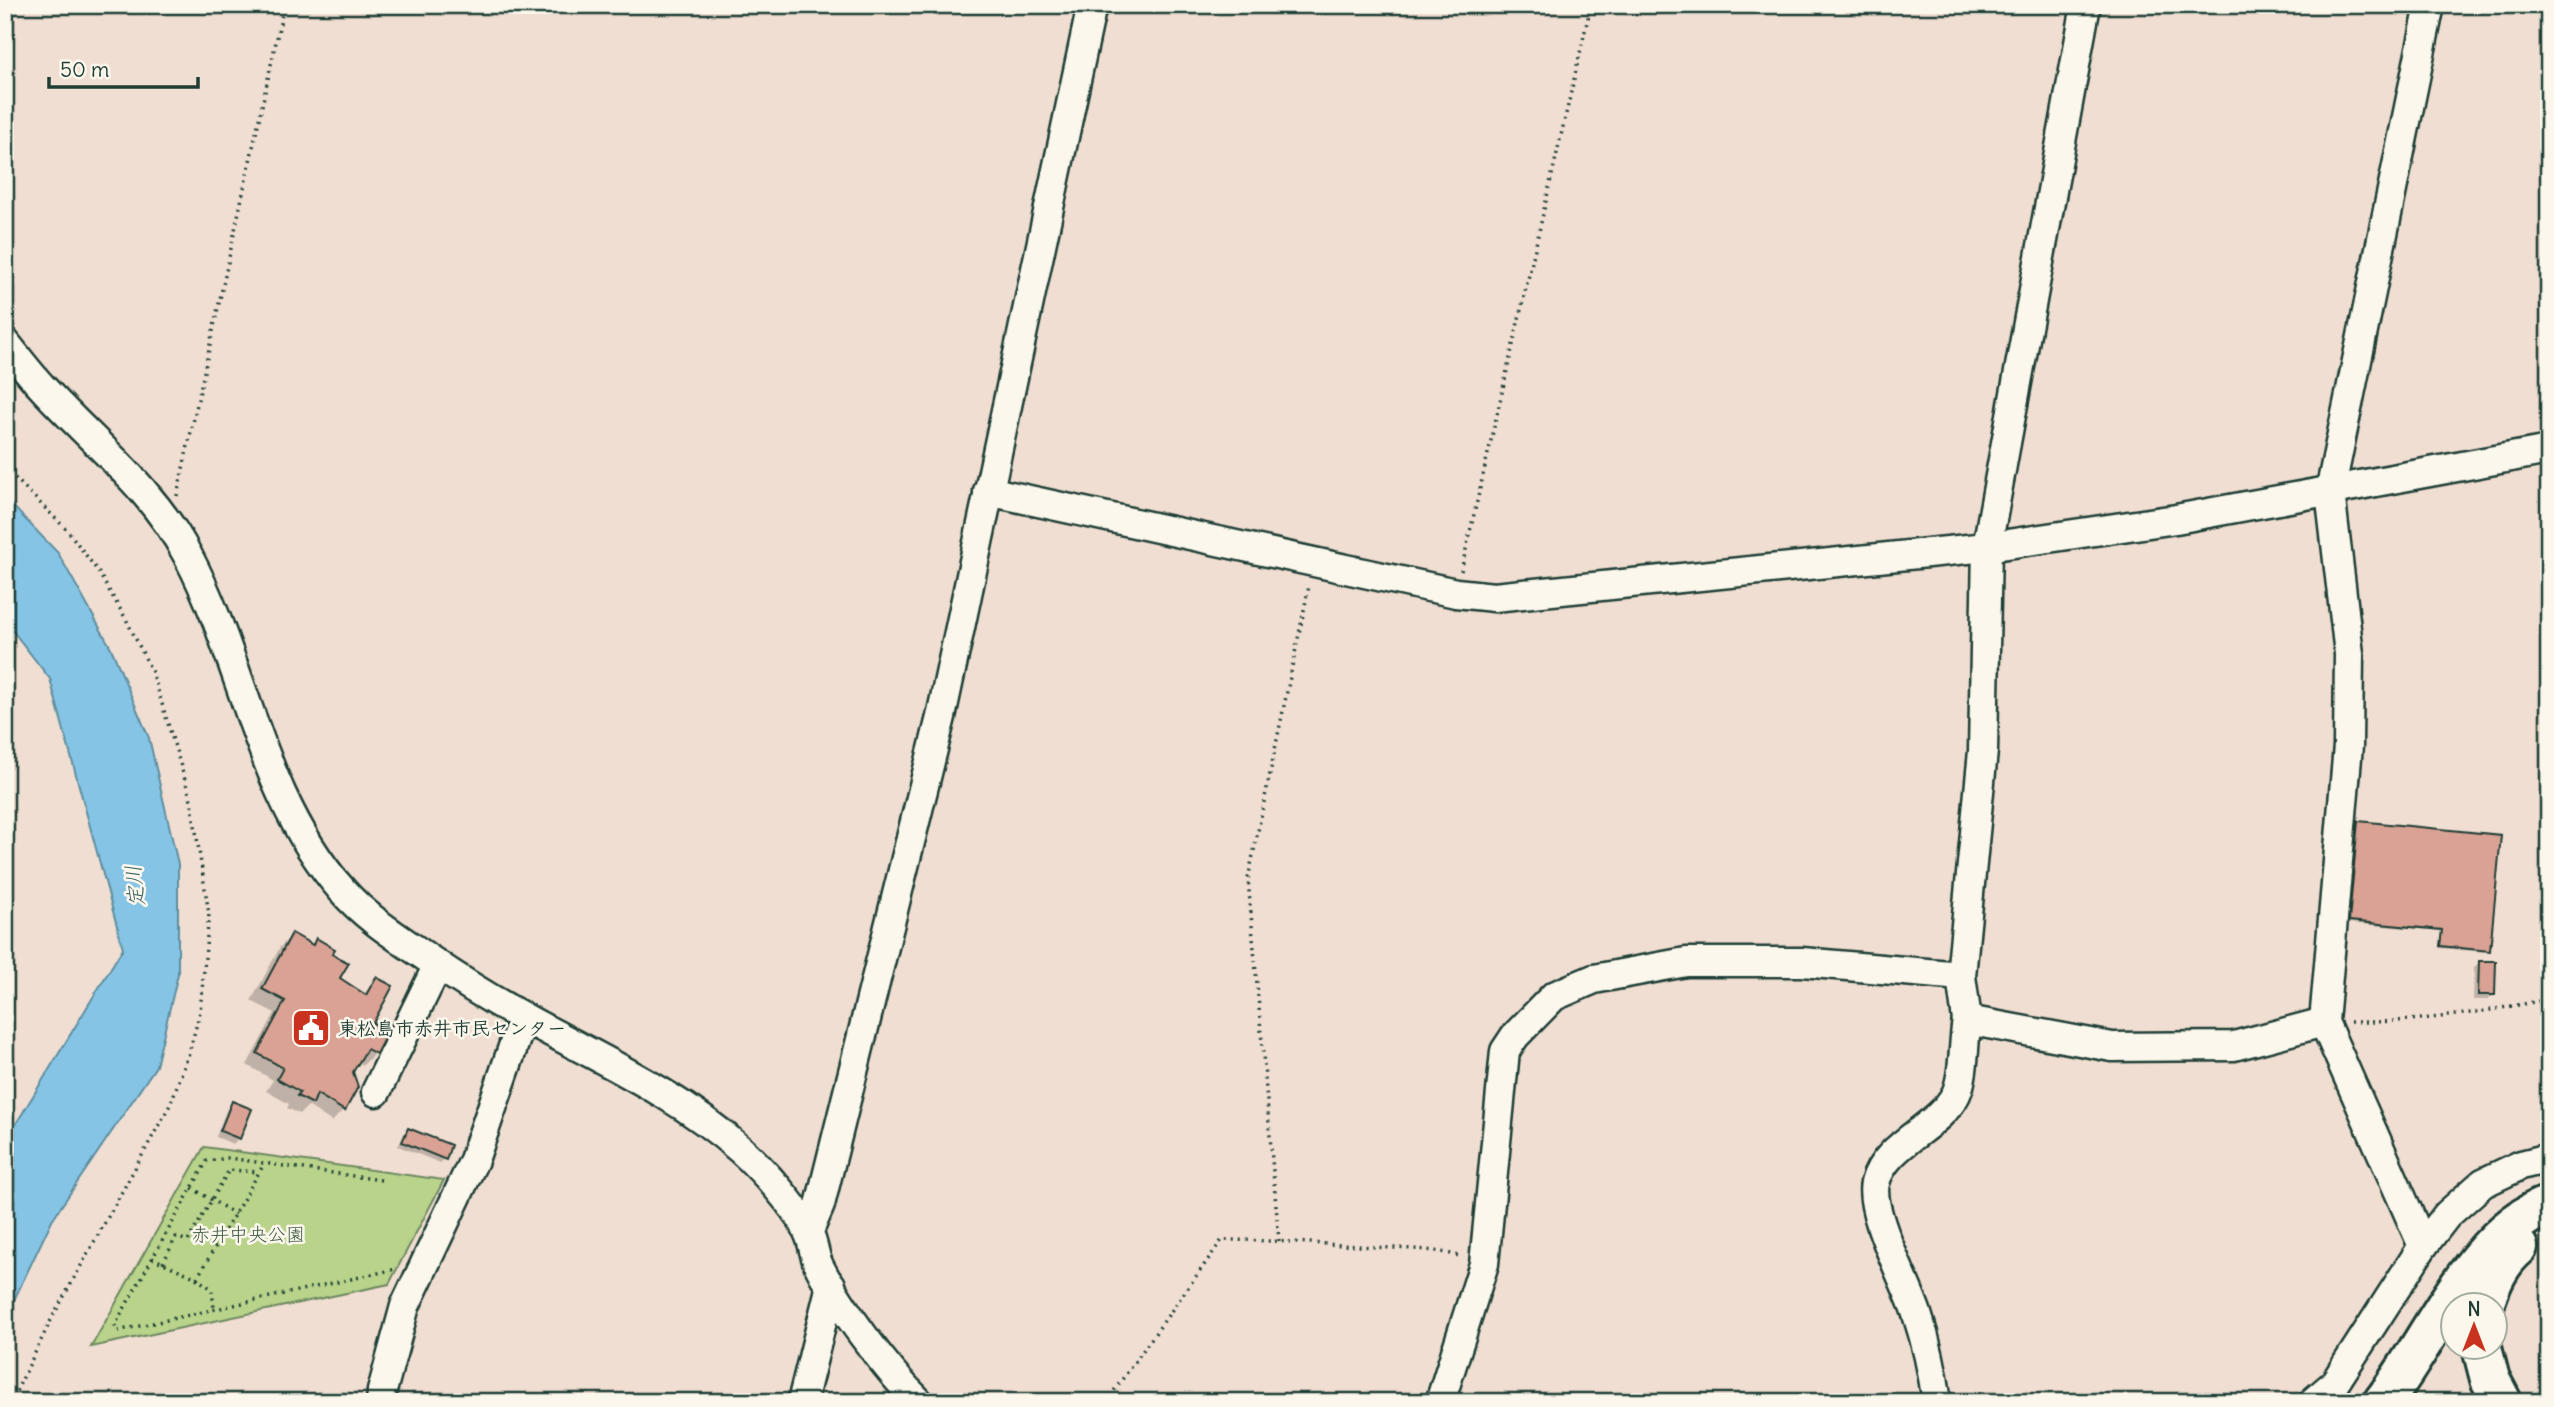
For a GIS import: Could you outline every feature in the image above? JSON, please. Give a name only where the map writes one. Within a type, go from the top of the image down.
[{"type":"highway","points":[[2383,1402],[2477,1261],[2496,1239],[2517,1222],[2549,1205]]},
{"type":"highway","points":[[2489,1292],[2512,1252],[2549,1227]]},
{"type":"highway","points":[[2486,1362],[2502,1402]]},
{"type":"street","points":[[809,1231],[823,1192],[941,717],[1092,5]]},
{"type":"street","points":[[1937,1402],[1917,1315],[1875,1207],[1874,1187],[1878,1171],[1893,1154],[1945,1109],[1956,1093],[1967,1020],[1961,976],[1983,751],[1987,547],[2086,5]]},
{"type":"street","points":[[2423,1246],[2323,1022],[2348,746],[2349,654],[2330,492],[2430,5]]},
{"type":"street","points":[[5,342],[42,387],[148,496],[171,526],[206,593],[289,811],[309,845],[342,891],[385,930],[438,965],[523,1017],[679,1103],[741,1150],[785,1198],[809,1231],[819,1266],[859,1329],[919,1402]]},
{"type":"street","points":[[988,491],[1456,593],[1494,597],[1987,547],[2176,519],[2549,450]]},
{"type":"street","points":[[1440,1402],[1484,1264],[1505,1051],[1515,1036],[1554,996],[1594,979],[1686,962],[1802,962],[1961,976]]},
{"type":"street","points":[[376,1093],[438,965]]},
{"type":"street","points":[[381,1402],[405,1306],[474,1160],[523,1017]]},
{"type":"street","points":[[1967,1020],[2112,1046],[2234,1046],[2323,1022]]},
{"type":"street","points":[[2313,1402],[2334,1384],[2344,1389],[2423,1246],[2447,1215],[2483,1183],[2521,1165],[2549,1158]]},
{"type":"street","points":[[802,1402],[831,1285]]},
{"type":"path","points":[[171,526],[284,5]]},
{"type":"path","points":[[1456,593],[1591,5]]},
{"type":"path","points":[[5,468],[68,531],[97,570],[126,618],[153,674],[191,800],[209,915],[200,1012],[189,1053],[170,1105],[52,1318],[10,1402]]},
{"type":"path","points":[[1279,1241],[1248,879],[1314,563]]},
{"type":"path","points":[[2323,1022],[2387,1023],[2503,1008],[2549,999]]},
{"type":"path","points":[[381,1180],[228,1158],[207,1161],[115,1325],[117,1331],[425,1263]]},
{"type":"path","points":[[194,1277],[197,1278],[264,1164]]},
{"type":"path","points":[[163,1263],[176,1237],[188,1241],[229,1170],[259,1172]]},
{"type":"path","points":[[192,1188],[234,1214]]},
{"type":"path","points":[[1106,1402],[1222,1240],[1447,1252],[1484,1264]]},
{"type":"path","points":[[152,1258],[194,1277],[212,1289],[214,1309]]},
{"type":"green space","name":"赤井中央公園","points":[[204,1147],[444,1180],[389,1284],[91,1347]]},
{"type":"water","name":"定川","points":[[5,498],[58,553],[111,648],[149,738],[178,864],[178,974],[156,1066],[52,1220],[5,1319],[5,1142],[123,948],[50,679],[5,621]]},
{"type":"building","points":[[2358,821],[2501,835],[2490,951],[2440,946],[2442,930],[2349,921]]},
{"type":"building","points":[[292,933],[313,945],[316,938],[335,949],[332,954],[349,963],[340,978],[366,995],[376,977],[393,986],[373,1023],[388,1031],[376,1054],[367,1049],[353,1072],[358,1087],[345,1111],[317,1094],[313,1104],[297,1096],[300,1092],[277,1079],[283,1068],[257,1053],[285,1001],[262,989]]},
{"type":"building","points":[[2479,961],[2496,961],[2495,995],[2478,995]]},
{"type":"building","points":[[232,1101],[252,1109],[240,1139],[220,1131]]},
{"type":"building","points":[[408,1128],[451,1145],[446,1160],[402,1142]]},
{"type":"place","name":"東松島市赤井市民センター","points":[[311,1028]]}]
